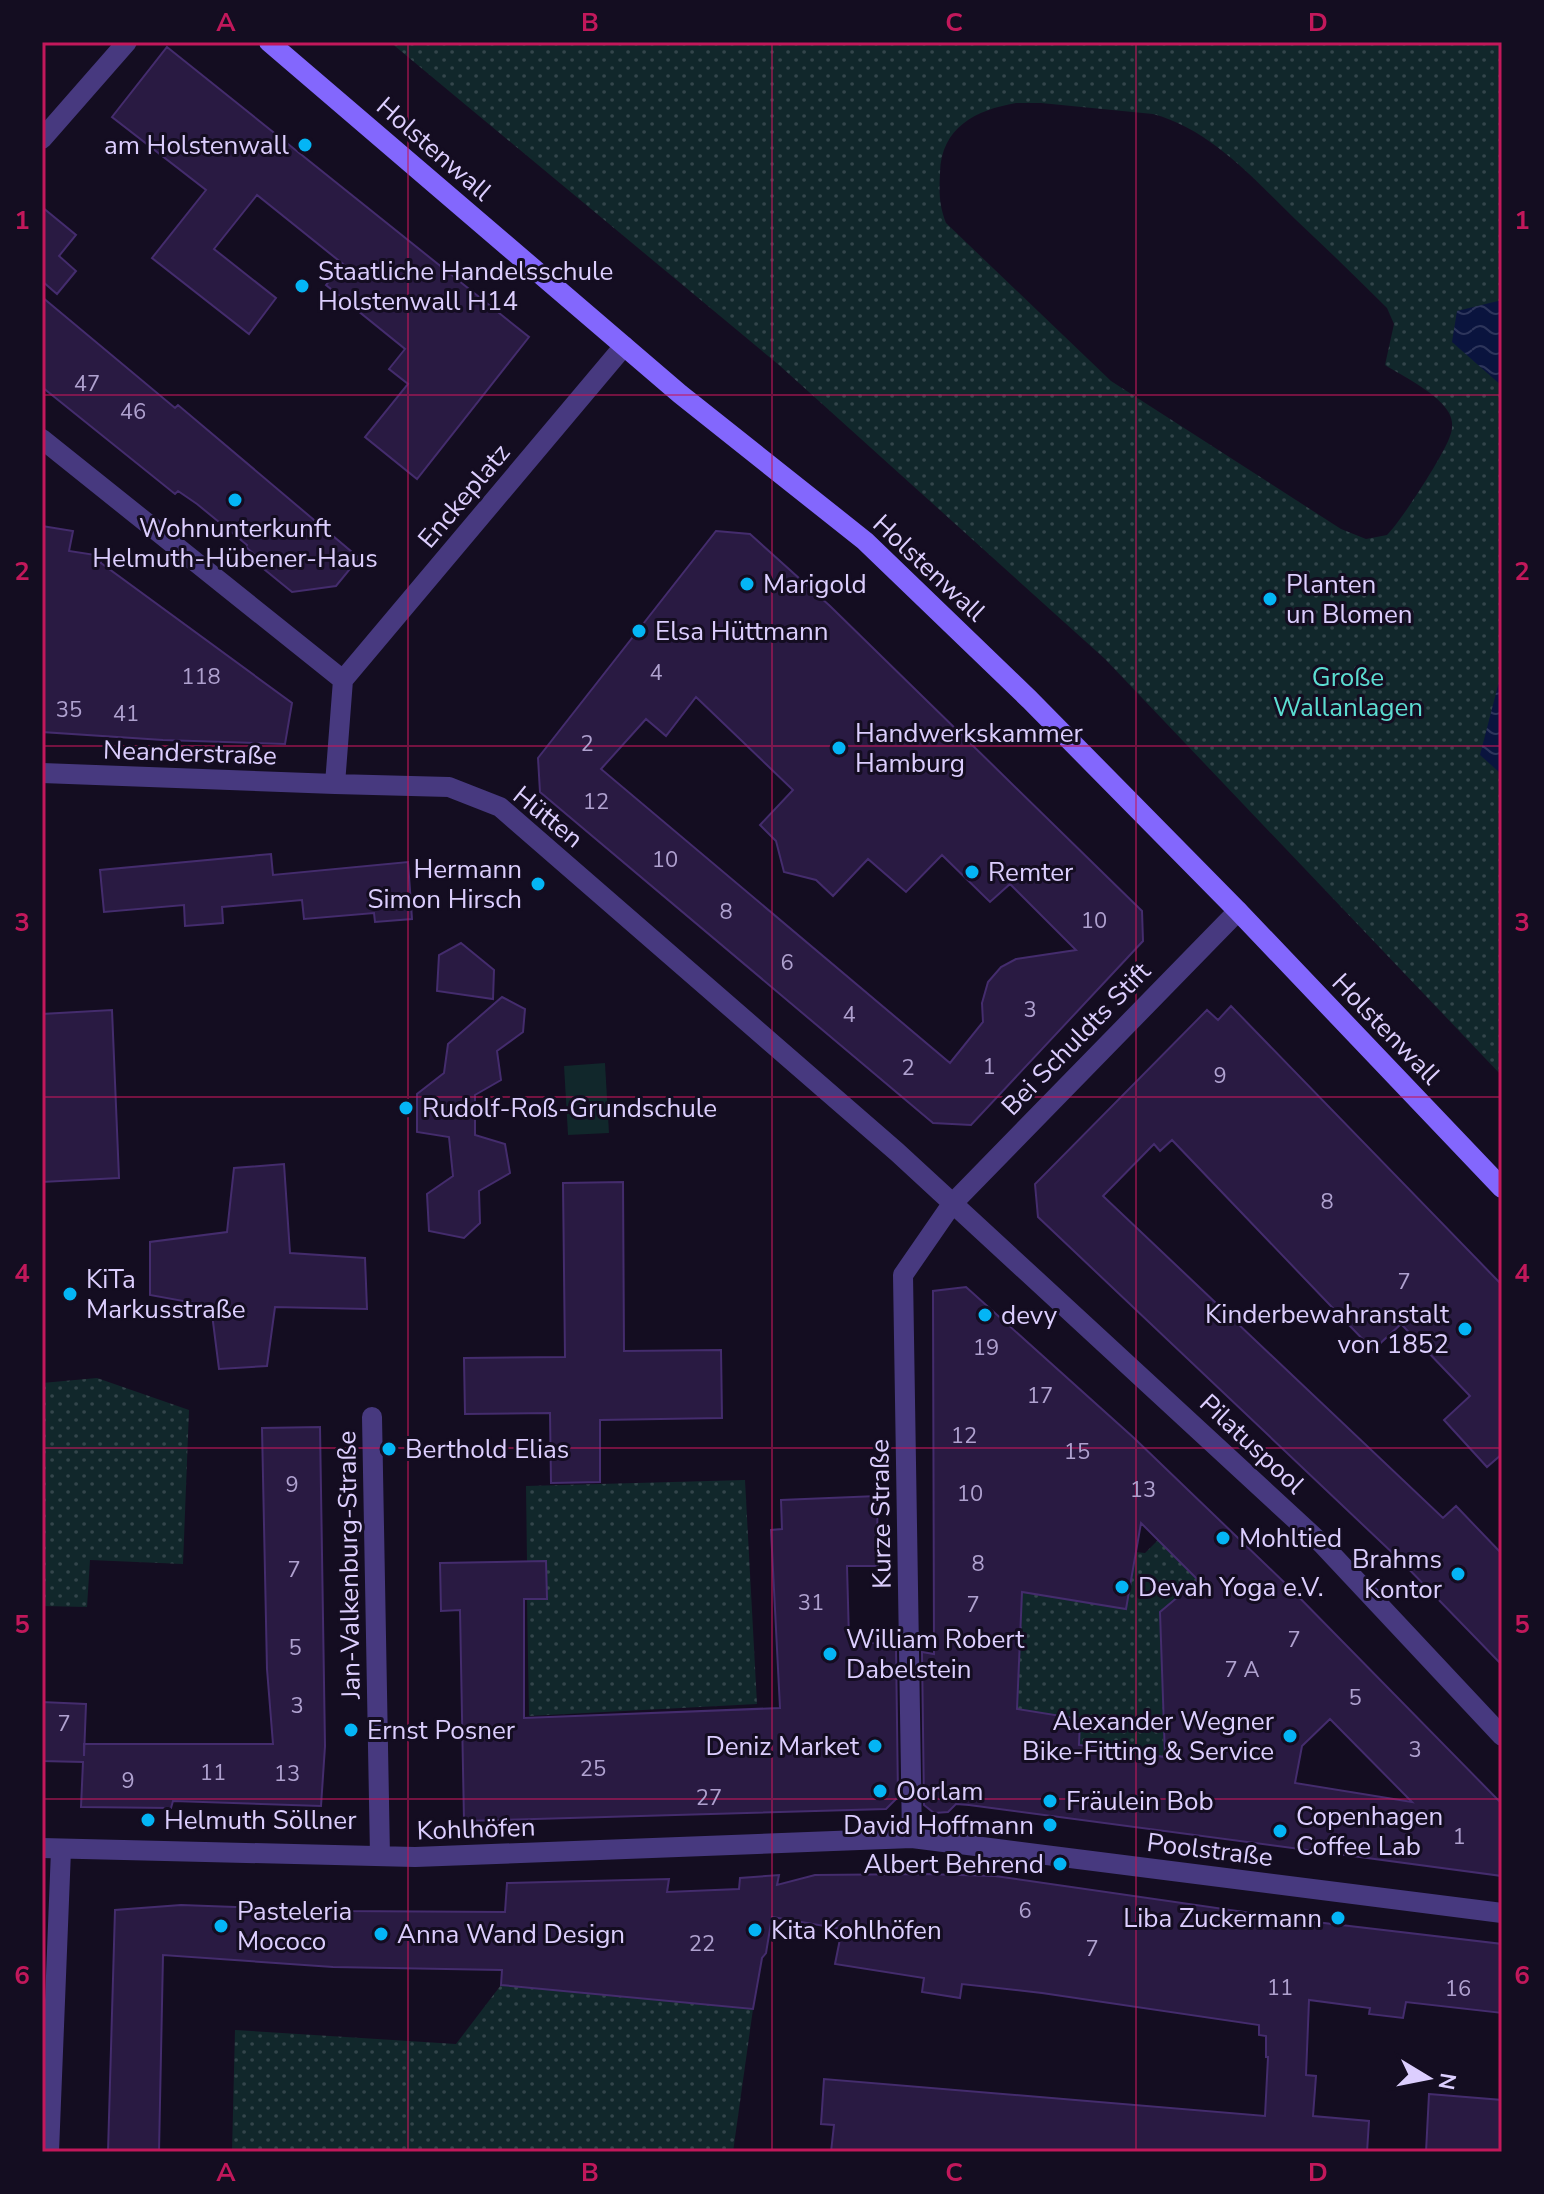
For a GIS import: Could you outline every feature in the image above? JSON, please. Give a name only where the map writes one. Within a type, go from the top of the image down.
[{"type":"main road","name":"Holstenwall","points":[[269,42],[624,346],[865,541],[1010,680],[1238,911],[1502,1188]]},
{"type":"street","points":[[42,139],[127,42]]},
{"type":"street","name":"Enckeplatz","points":[[343,680],[624,346]]},
{"type":"street","points":[[42,439],[343,680],[335,784]]},
{"type":"street","name":"Neanderstraße","points":[[42,773],[335,784]]},
{"type":"street","name":"Hütten","points":[[335,784],[449,787],[500,807],[897,1152],[952,1204]]},
{"type":"street","name":"Bei Schuldts Stift","points":[[952,1204],[1238,911]]},
{"type":"street","name":"Pilatuspool","points":[[952,1204],[1322,1544],[1502,1736]]},
{"type":"street","name":"Kurze Straße","points":[[912,1838],[903,1275],[952,1204]]},
{"type":"street","name":"Jan-Valkenburg-Straße","points":[[372,1417],[380,1856]]},
{"type":"street","name":"Kohlhöfen","points":[[52,1849],[494,1856],[912,1838]]},
{"type":"street","name":"Poolstraße","points":[[912,1838],[1502,1913]]},
{"type":"street","points":[[49,2152],[52,1849]]},
{"type":"green space","name":"Planten un Blomen","points":[[390,42],[1502,42],[1502,1076],[1105,659],[779,365]],"holes":[[[1016,103],[1153,114],[1193,131],[1247,172],[1387,308],[1394,324],[1385,365],[1437,399],[1449,413],[1452,424],[1446,445],[1431,472],[1387,535],[1366,539],[1341,529],[1111,381],[946,223],[940,198],[940,173],[942,157],[954,132],[963,123],[987,110]]]},
{"type":"green space","points":[[605,1063],[609,1133],[568,1135],[564,1066]]},
{"type":"green space","points":[[97,1378],[189,1410],[183,1564],[90,1560],[87,1607],[42,1606],[42,1383]]},
{"type":"green space","points":[[985,1386],[1136,1552],[1145,1553],[1158,1540],[1197,1580],[1160,1613],[1164,1757],[1079,1745],[1080,1719],[1017,1709]]},
{"type":"green space","points":[[745,1480],[757,1704],[529,1716],[527,1599],[547,1598],[546,1561],[527,1561],[526,1486]]},
{"type":"green space","points":[[501,1985],[753,2009],[733,2152],[232,2152],[235,2030],[456,2044]]},
{"type":"water","points":[[1502,300],[1502,386],[1452,342],[1457,311]]},
{"type":"water","points":[[1502,670],[1502,769],[1499,772],[1480,755]]},
{"type":"building","points":[[167,47],[529,337],[417,479],[365,437],[408,384],[389,369],[405,349],[326,285],[343,264],[257,195],[214,249],[276,298],[249,334],[152,258],[206,190],[112,117]]},
{"type":"building","points":[[42,207],[76,235],[59,256],[76,271],[57,294],[42,281]]},
{"type":"building","points":[[42,297],[175,408],[178,405],[359,558],[336,586],[292,592],[259,565],[262,561],[247,545],[197,504],[178,491],[175,494],[42,387]]},
{"type":"building","points":[[42,526],[73,531],[69,551],[102,556],[101,563],[292,703],[285,744],[42,732]]},
{"type":"building","points":[[716,531],[750,534],[830,606],[1142,911],[1143,941],[971,1125],[933,1123],[540,792],[538,758]],"holes":[[[696,697],[793,790],[760,825],[776,841],[784,872],[816,880],[833,896],[868,859],[906,892],[942,855],[990,902],[1010,884],[1076,950],[1016,959],[1001,967],[988,982],[982,1003],[983,1022],[950,1063],[601,769],[646,719],[666,736]]]},
{"type":"building","points":[[271,854],[273,875],[408,862],[412,919],[375,922],[374,913],[304,919],[302,900],[222,907],[223,923],[185,926],[184,905],[104,912],[100,870]]},
{"type":"building","points":[[461,943],[494,970],[493,999],[437,991],[439,955]]},
{"type":"building","points":[[502,997],[525,1009],[523,1032],[497,1051],[501,1080],[475,1095],[475,1135],[505,1144],[510,1173],[479,1191],[480,1223],[464,1238],[429,1231],[427,1194],[453,1176],[449,1137],[417,1132],[417,1094],[444,1073],[448,1044]]},
{"type":"building","points":[[1231,1006],[1502,1285],[1502,1454],[1487,1467],[1444,1420],[1470,1396],[1401,1324],[1373,1350],[1172,1140],[1160,1151],[1154,1144],[1103,1196],[1443,1518],[1456,1506],[1502,1554],[1502,1665],[1400,1560],[1038,1217],[1035,1184],[1207,1010],[1218,1020]]},
{"type":"building","points":[[112,1010],[119,1178],[42,1182],[42,1014]]},
{"type":"building","points":[[284,1164],[290,1253],[365,1258],[367,1309],[275,1307],[267,1366],[219,1369],[211,1306],[150,1295],[150,1242],[227,1232],[234,1168]]},
{"type":"building","points":[[623,1182],[624,1351],[721,1350],[722,1418],[600,1420],[600,1482],[551,1483],[550,1413],[465,1414],[464,1358],[565,1357],[563,1183]]},
{"type":"building","points":[[966,1287],[1134,1438],[1289,1587],[1502,1804],[1502,1876],[969,1805],[956,1804],[948,1812],[934,1813],[924,1805],[922,1652],[934,1654],[933,1291]],"holes":[[[1141,1523],[1198,1580],[1160,1612],[1165,1757],[1079,1745],[1080,1719],[1017,1709],[1022,1592],[1126,1609]],[[1330,1719],[1412,1802],[1295,1783],[1302,1746]]]},
{"type":"building","points":[[320,1427],[325,1746],[321,1806],[173,1801],[171,1808],[81,1807],[83,1762],[42,1761],[42,1702],[86,1704],[84,1744],[273,1744],[267,1669],[262,1428]]},
{"type":"building","points":[[877,1496],[878,1566],[847,1566],[849,1639],[896,1647],[898,1797],[886,1809],[464,1821],[460,1610],[441,1611],[440,1563],[546,1561],[547,1599],[524,1599],[524,1718],[780,1708],[771,1530],[782,1529],[781,1500]]},
{"type":"building","points":[[779,1875],[777,1885],[815,1875],[995,1876],[1307,1921],[1502,1944],[1502,2013],[1406,2002],[1403,2018],[1369,2014],[1370,2008],[1309,2000],[1306,2075],[1316,2076],[1313,2116],[1369,2121],[1367,2152],[831,2152],[834,2125],[821,2124],[824,2079],[1265,2116],[1266,2036],[1259,2035],[1259,2025],[1042,1993],[962,1984],[960,1998],[922,1992],[924,1978],[835,1964],[842,1929],[772,1917],[753,2009],[501,1985],[502,1970],[333,1967],[163,1955],[159,2152],[108,2152],[115,1910],[181,1905],[338,1911],[505,1912],[507,1883],[669,1879],[667,1892],[739,1889],[740,1878]]},
{"type":"building","points":[[1429,2094],[1502,2100],[1502,2152],[1426,2152]]},
{"type":"place","name":"am Holstenwall","points":[[305,145]]},
{"type":"place","name":"Staatliche Handelsschule Holstenwall H14","points":[[302,286]]},
{"type":"place","name":"Wohnunterkunft Helmuth-Hübener-Haus","points":[[235,500]]},
{"type":"place","name":"Marigold","points":[[747,584]]},
{"type":"place","name":"Planten un Blomen","points":[[1270,599]]},
{"type":"place","name":"Elsa Hüttmann","points":[[639,631]]},
{"type":"place","name":"Handwerkskammer Hamburg","points":[[839,748]]},
{"type":"place","name":"Remter","points":[[972,872]]},
{"type":"place","name":"Hermann Simon Hirsch","points":[[538,884]]},
{"type":"place","name":"Rudolf-Roß-Grundschule","points":[[406,1108]]},
{"type":"place","name":"KiTa Markusstraße","points":[[70,1294]]},
{"type":"place","name":"devy","points":[[985,1315]]},
{"type":"place","name":"Kinderbewahranstalt von 1852","points":[[1465,1329]]},
{"type":"place","name":"Berthold Elias","points":[[389,1449]]},
{"type":"place","name":"Mohltied","points":[[1223,1538]]},
{"type":"place","name":"Brahms Kontor","points":[[1458,1574]]},
{"type":"place","name":"Devah Yoga e.V.","points":[[1122,1587]]},
{"type":"place","name":"William Robert Dabelstein","points":[[830,1654]]},
{"type":"place","name":"Ernst Posner","points":[[351,1730]]},
{"type":"place","name":"Alexander Wegner Bike-Fitting & Service","points":[[1290,1736]]},
{"type":"place","name":"Deniz Market","points":[[875,1746]]},
{"type":"place","name":"Oorlam","points":[[880,1791]]},
{"type":"place","name":"Fräulein Bob","points":[[1050,1801]]},
{"type":"place","name":"Helmuth Söllner","points":[[148,1820]]},
{"type":"place","name":"David Hoffmann","points":[[1050,1825]]},
{"type":"place","name":"Copenhagen Coffee Lab","points":[[1280,1831]]},
{"type":"place","name":"Albert Behrend","points":[[1060,1864]]},
{"type":"place","name":"Liba Zuckermann","points":[[1338,1918]]},
{"type":"place","name":"Pasteleria Mococo","points":[[221,1926]]},
{"type":"place","name":"Kita Kohlhöfen","points":[[755,1930]]},
{"type":"place","name":"Anna Wand Design","points":[[381,1934]]},
{"type":"park label","name":"Große Wallanlagen","points":[[1348,692]]}]
